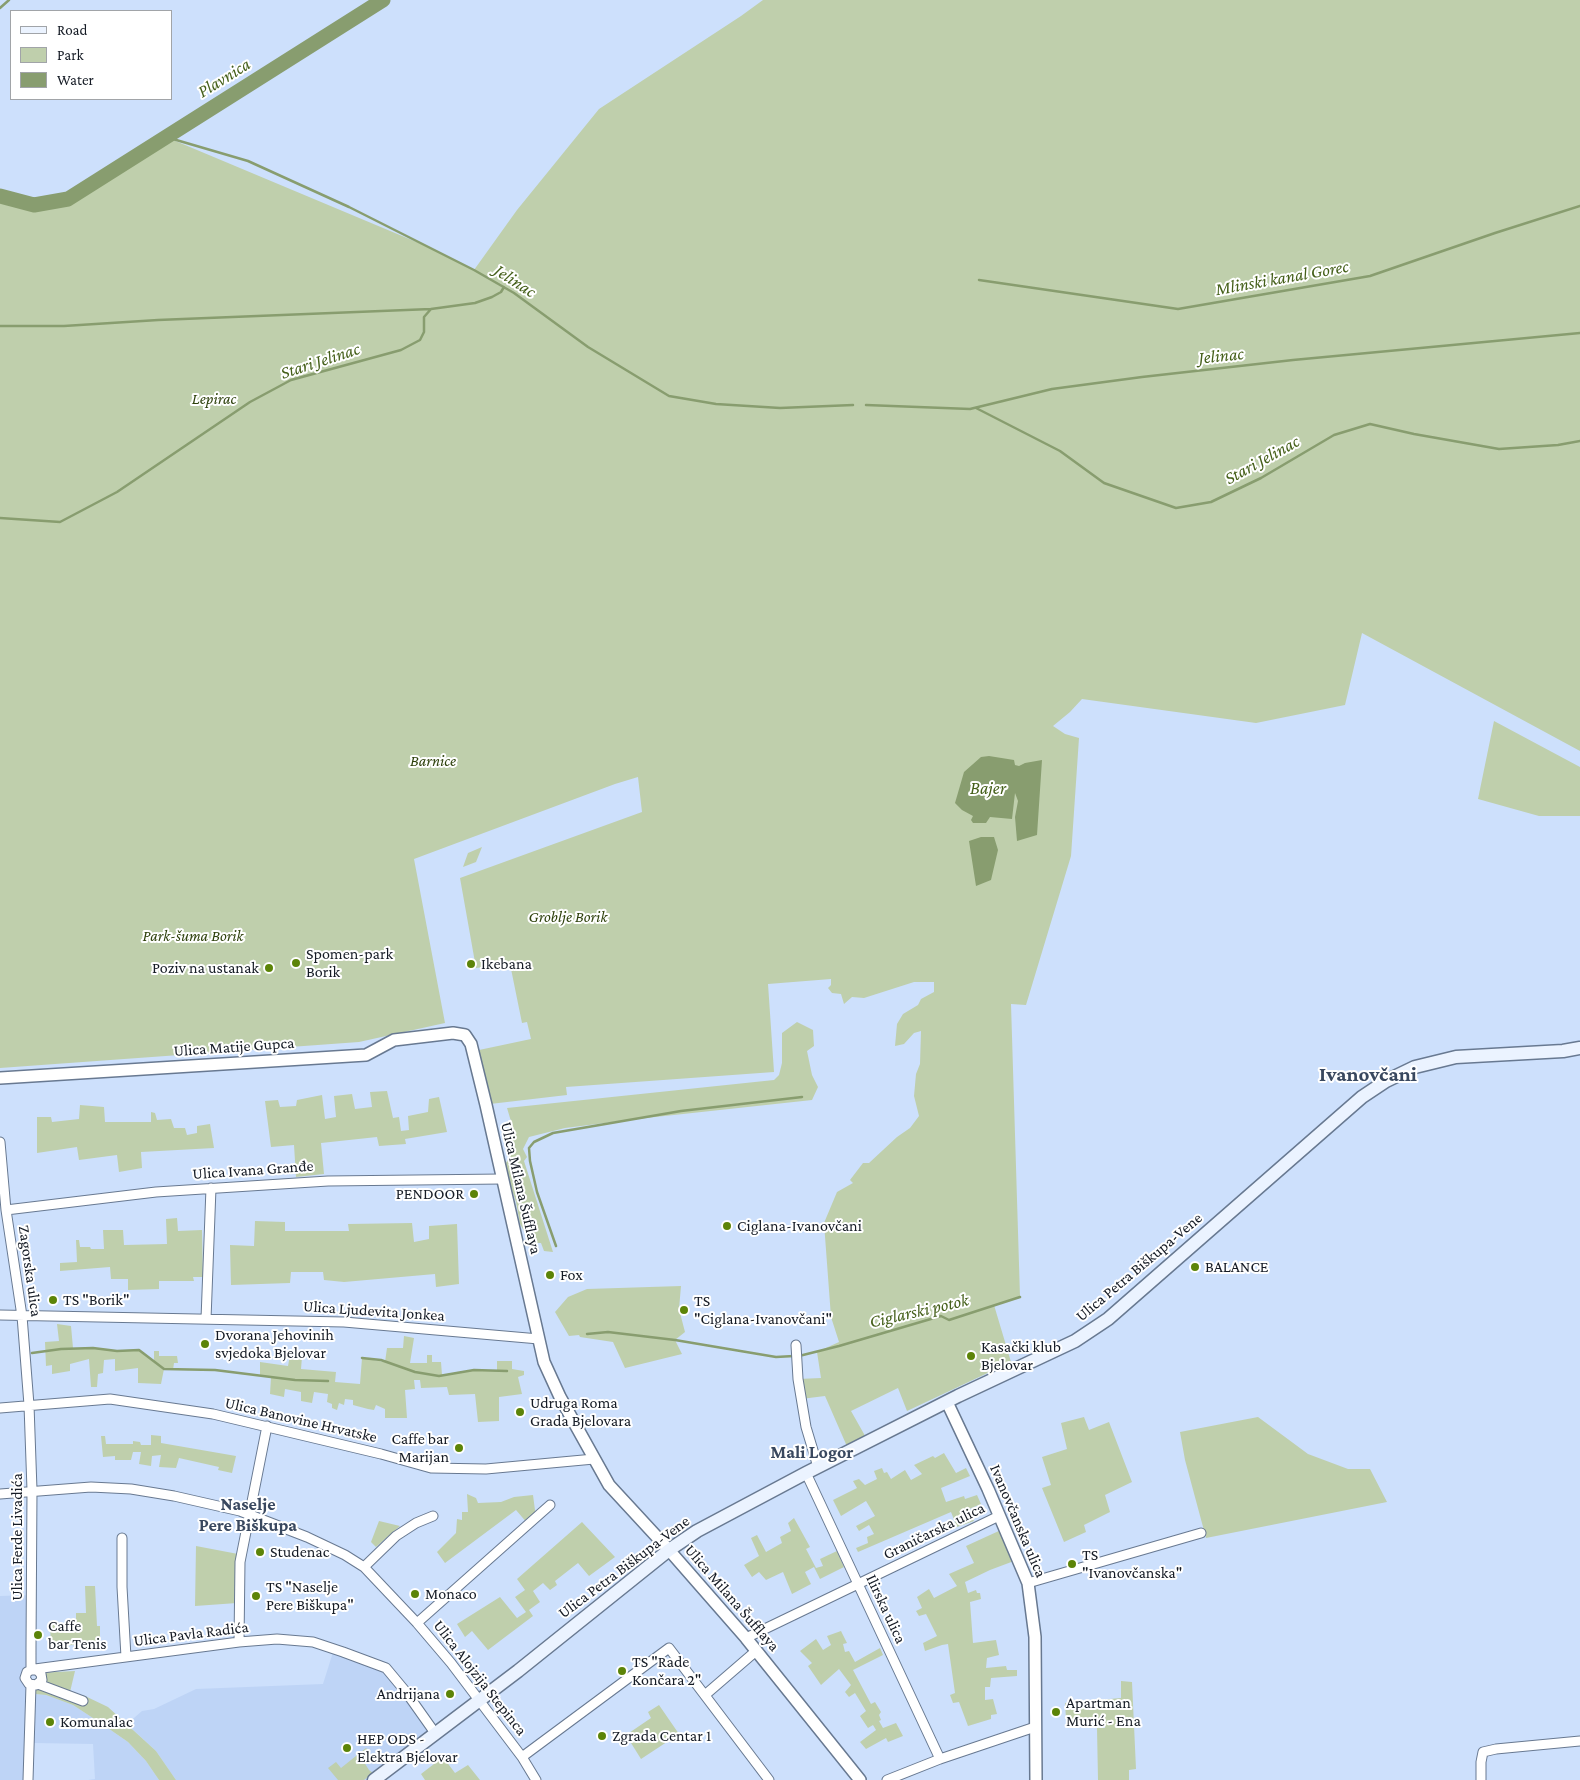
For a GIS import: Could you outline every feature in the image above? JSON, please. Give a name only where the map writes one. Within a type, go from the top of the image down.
[{"type":"main road","name":"Ulica Petra Biškupa-Vene","points":[[374,1780],[478,1699],[518,1671],[669,1550],[697,1531],[806,1473],[1074,1341],[1108,1319],[1362,1098],[1386,1081],[1415,1067],[1456,1057],[1563,1051],[1580,1048]]},
{"type":"street","name":"Ulica Matije Gupca","points":[[0,1078],[366,1054],[394,1040],[453,1033],[465,1035]]},
{"type":"street","name":"Ulica Milana Šufflaya","points":[[465,1035],[471,1044],[546,1367],[560,1397],[609,1485],[746,1638],[860,1780]]},
{"type":"street","name":"Zagorska ulica","points":[[0,1142],[2,1185],[22,1316],[29,1405]]},
{"type":"street","name":"Ulica Ivana Granđe","points":[[6,1210],[156,1192],[328,1180],[502,1179]]},
{"type":"street","points":[[206,1319],[211,1188]]},
{"type":"street","name":"Ulica Ljudevita Jonkea","points":[[0,1315],[344,1322],[539,1339]]},
{"type":"street","points":[[796,1345],[798,1379],[806,1427],[818,1467]]},
{"type":"street","name":"Ulica Banovine Hrvatske","points":[[0,1408],[110,1399],[212,1414],[382,1454],[431,1468],[448,1470],[486,1469],[594,1459]]},
{"type":"street","name":"Ivanovčanska ulica","points":[[947,1402],[1028,1583],[1035,1637],[1036,1780]]},
{"type":"street","name":"Ulica Ferde Livadića","points":[[29,1405],[32,1490],[33,1669]]},
{"type":"street","points":[[239,1642],[240,1562],[248,1514],[267,1426]]},
{"type":"street","name":"Ilirska ulica","points":[[806,1473],[940,1759]]},
{"type":"street","name":"Ulica Alojzija Stepinca","points":[[0,1494],[32,1490],[91,1487],[131,1490],[196,1500],[248,1514],[338,1551],[364,1567],[417,1622],[522,1757],[536,1780]]},
{"type":"street","points":[[417,1622],[550,1505]]},
{"type":"street","points":[[364,1567],[396,1536],[416,1522],[433,1516]]},
{"type":"street","name":"Graničarska ulica","points":[[746,1638],[999,1516]]},
{"type":"street","points":[[1028,1583],[1201,1533]]},
{"type":"street","points":[[122,1538],[122,1587],[126,1657]]},
{"type":"street","name":"Ulica Pavla Radića","points":[[33,1669],[239,1642],[277,1639],[313,1642],[386,1668],[406,1692],[435,1733]]},
{"type":"street","points":[[522,1757],[669,1648],[769,1780]]},
{"type":"street","points":[[705,1694],[756,1651]]},
{"type":"street","name":"Ulica Ferde Livadića","points":[[33,1669],[41,1674],[42,1680],[34,1685]]},
{"type":"street","name":"Ulica Ferde Livadića","points":[[33,1669],[27,1672],[25,1678],[27,1682],[34,1685]]},
{"type":"street","points":[[34,1685],[83,1701]]},
{"type":"street","name":"Ulica Ferde Livadića","points":[[28,1780],[34,1685]]},
{"type":"street","points":[[887,1780],[940,1759],[1035,1727]]},
{"type":"street","points":[[1481,1780],[1483,1752],[1496,1749],[1580,1741]]},
{"type":"shaded area","points":[[31,1595],[28,1780],[0,1780],[0,1596]]},
{"type":"shaded area","points":[[334,1649],[386,1668],[435,1733],[374,1780],[176,1780],[156,1751],[127,1724],[142,1711],[154,1709],[196,1689],[323,1684]]},
{"type":"shaded area","points":[[35,1694],[46,1695],[73,1705],[128,1742],[146,1761],[159,1780],[88,1780],[95,1779],[93,1744],[34,1743]]},
{"type":"green space","points":[[763,0],[1580,0],[1580,751],[1362,633],[1345,705],[1256,723],[1082,699],[1053,726],[1065,734],[1079,738],[1071,856],[1026,1005],[1011,1004],[1020,1297],[994,1305],[1011,1362],[907,1411],[898,1388],[851,1411],[868,1441],[849,1451],[825,1396],[801,1399],[798,1379],[821,1378],[817,1352],[839,1342],[831,1317],[824,1223],[837,1192],[853,1183],[850,1180],[863,1163],[869,1163],[897,1137],[910,1128],[919,1116],[914,1096],[916,1074],[920,1064],[921,1031],[914,1033],[904,1044],[895,1046],[897,1024],[903,1014],[918,1005],[921,999],[934,992],[934,982],[914,982],[864,998],[852,997],[844,1004],[841,994],[832,993],[828,988],[831,985],[831,979],[768,984],[774,1072],[566,1087],[567,1095],[490,1104],[479,1050],[531,1039],[527,1022],[522,1023],[510,964],[476,968],[460,878],[642,812],[638,777],[414,859],[445,1023],[359,1042],[0,1068],[0,196],[34,205],[68,199],[166,137],[426,246],[474,270],[517,210],[599,109]]},
{"type":"green space","points":[[1494,721],[1580,767],[1580,816],[1539,816],[1478,799]]},
{"type":"green space","points":[[482,847],[476,862],[463,867],[468,853]]},
{"type":"green space","points":[[797,1022],[813,1030],[814,1046],[807,1051],[812,1075],[818,1087],[812,1100],[565,1128],[529,1137],[523,1149],[527,1157],[524,1161],[553,1252],[544,1251],[541,1243],[531,1243],[520,1224],[516,1202],[504,1166],[509,1158],[507,1146],[502,1137],[513,1128],[507,1108],[774,1080],[779,1075],[782,1063],[782,1033]]},
{"type":"green space","points":[[387,1091],[393,1118],[399,1117],[401,1131],[409,1130],[408,1116],[428,1112],[429,1099],[439,1097],[447,1132],[405,1139],[406,1144],[379,1146],[377,1137],[321,1143],[324,1174],[296,1177],[294,1145],[271,1147],[265,1101],[278,1100],[280,1107],[296,1106],[297,1100],[322,1095],[325,1119],[336,1117],[334,1096],[352,1094],[355,1109],[372,1107],[370,1092]]},
{"type":"green space","points":[[80,1105],[104,1107],[105,1122],[151,1122],[151,1112],[155,1113],[157,1120],[171,1119],[174,1128],[185,1128],[187,1135],[197,1133],[197,1126],[210,1124],[214,1148],[141,1152],[142,1168],[119,1172],[117,1155],[79,1160],[77,1147],[37,1153],[37,1117],[51,1117],[52,1122],[79,1119]]},
{"type":"green space","points":[[177,1218],[178,1231],[202,1230],[203,1277],[193,1277],[194,1281],[159,1281],[159,1289],[128,1290],[128,1279],[111,1279],[110,1267],[60,1271],[60,1263],[77,1262],[76,1240],[79,1240],[80,1247],[104,1249],[103,1230],[123,1230],[124,1245],[167,1244],[166,1219]]},
{"type":"green space","points":[[255,1221],[285,1222],[285,1231],[349,1231],[348,1224],[412,1223],[414,1242],[429,1239],[429,1226],[457,1224],[459,1284],[436,1287],[435,1274],[344,1282],[324,1280],[323,1272],[291,1272],[290,1283],[231,1285],[230,1245],[254,1246]]},
{"type":"green space","points":[[681,1286],[679,1309],[685,1332],[675,1340],[682,1354],[625,1368],[613,1342],[580,1337],[579,1335],[569,1336],[555,1312],[568,1297],[587,1289]]},
{"type":"green space","points":[[57,1324],[71,1326],[73,1348],[117,1351],[139,1350],[154,1360],[154,1351],[159,1351],[159,1356],[177,1356],[178,1363],[174,1363],[173,1370],[164,1369],[161,1384],[138,1383],[138,1368],[115,1371],[115,1359],[104,1360],[103,1373],[98,1374],[97,1387],[91,1387],[89,1359],[70,1364],[70,1371],[52,1374],[52,1365],[46,1366],[45,1342],[59,1341]]},
{"type":"green space","points":[[404,1336],[414,1338],[410,1363],[427,1363],[427,1355],[432,1355],[432,1362],[441,1362],[442,1375],[474,1370],[497,1371],[497,1361],[512,1361],[512,1369],[524,1371],[524,1375],[518,1377],[522,1394],[499,1397],[499,1421],[478,1422],[475,1394],[449,1395],[447,1387],[421,1388],[420,1380],[414,1380],[415,1389],[405,1390],[407,1418],[385,1418],[385,1409],[376,1405],[374,1410],[353,1405],[353,1400],[345,1399],[344,1405],[339,1403],[337,1410],[332,1408],[332,1404],[327,1402],[328,1394],[314,1392],[312,1403],[301,1401],[301,1392],[285,1389],[284,1397],[270,1394],[271,1377],[260,1375],[260,1362],[288,1366],[290,1355],[302,1357],[301,1369],[336,1372],[335,1382],[360,1384],[362,1358],[385,1362],[387,1348],[403,1348]]},
{"type":"green space","points":[[1084,1417],[1089,1430],[1109,1422],[1132,1482],[1105,1495],[1110,1512],[1084,1525],[1086,1532],[1064,1542],[1042,1488],[1051,1485],[1042,1457],[1067,1449],[1061,1423]]},
{"type":"green space","points":[[1258,1417],[1308,1454],[1348,1469],[1370,1469],[1387,1502],[1206,1538],[1185,1460],[1180,1432]]},
{"type":"green space","points":[[151,1435],[161,1436],[161,1443],[236,1456],[232,1473],[218,1470],[219,1467],[179,1458],[176,1468],[159,1467],[161,1455],[152,1456],[151,1466],[139,1464],[141,1452],[133,1452],[131,1460],[115,1460],[115,1456],[103,1457],[101,1436],[105,1436],[106,1444],[133,1444],[133,1441],[140,1442],[141,1445],[151,1445]]},
{"type":"green space","points":[[944,1453],[956,1473],[966,1468],[970,1476],[941,1488],[946,1502],[964,1496],[965,1499],[977,1495],[981,1504],[969,1509],[974,1521],[957,1527],[951,1512],[858,1552],[856,1548],[868,1543],[867,1537],[874,1534],[869,1525],[859,1531],[856,1526],[875,1516],[866,1501],[841,1516],[833,1500],[857,1488],[853,1481],[859,1479],[865,1485],[877,1479],[874,1471],[882,1468],[884,1473],[887,1472],[891,1479],[905,1470],[911,1480],[922,1474],[914,1465]]},
{"type":"green space","points":[[467,1494],[476,1498],[478,1503],[501,1502],[514,1497],[533,1495],[536,1518],[528,1524],[516,1510],[445,1563],[437,1552],[456,1533],[457,1519],[462,1520],[462,1512],[468,1512]]},
{"type":"green space","points":[[794,1518],[810,1547],[806,1549],[816,1568],[823,1566],[820,1559],[837,1551],[844,1567],[820,1579],[814,1567],[805,1572],[811,1584],[792,1594],[783,1572],[766,1580],[759,1572],[752,1577],[744,1565],[759,1556],[751,1538],[757,1535],[766,1552],[782,1543],[780,1537],[791,1531],[788,1523]]},
{"type":"green space","points":[[379,1521],[400,1526],[376,1547],[371,1542]]},
{"type":"green space","points":[[582,1522],[615,1557],[589,1576],[578,1563],[555,1581],[557,1585],[550,1590],[543,1583],[533,1591],[540,1602],[529,1610],[533,1616],[488,1650],[472,1631],[465,1637],[457,1624],[500,1597],[517,1618],[526,1612],[515,1597],[525,1590],[517,1579]]},
{"type":"green space","points":[[1001,1530],[1014,1561],[965,1582],[968,1593],[976,1590],[977,1593],[980,1593],[981,1599],[970,1602],[973,1643],[996,1640],[999,1655],[987,1658],[986,1668],[1006,1666],[1007,1670],[1017,1670],[1017,1676],[991,1678],[990,1687],[985,1687],[985,1700],[993,1699],[997,1714],[991,1715],[991,1719],[968,1726],[959,1702],[953,1703],[950,1695],[955,1693],[948,1644],[925,1651],[923,1643],[937,1636],[926,1614],[919,1616],[916,1611],[922,1608],[917,1597],[929,1589],[934,1598],[957,1586],[949,1574],[974,1563],[966,1546]]},
{"type":"green space","points":[[196,1546],[238,1554],[237,1603],[195,1606]]},
{"type":"green space","points":[[85,1586],[95,1586],[97,1626],[100,1626],[100,1644],[51,1646],[50,1625],[76,1624],[76,1613],[86,1613]]},
{"type":"green space","points":[[841,1631],[847,1643],[843,1644],[845,1652],[849,1651],[855,1662],[880,1648],[883,1655],[853,1670],[871,1704],[875,1702],[881,1712],[879,1715],[881,1720],[879,1721],[883,1728],[896,1723],[903,1736],[888,1742],[886,1738],[866,1749],[860,1742],[876,1730],[873,1725],[868,1728],[860,1716],[866,1711],[855,1693],[849,1697],[845,1692],[851,1685],[839,1669],[821,1685],[808,1666],[812,1663],[800,1651],[816,1639],[823,1650],[831,1645],[827,1636]]},
{"type":"green space","points":[[75,1671],[70,1692],[85,1696],[108,1707],[156,1751],[176,1780],[159,1780],[146,1761],[128,1742],[73,1705],[46,1695],[35,1694],[36,1673]]},
{"type":"green space","points":[[1121,1681],[1132,1682],[1136,1769],[1129,1770],[1129,1780],[1098,1780],[1097,1728],[1105,1728],[1105,1719],[1066,1719],[1065,1703],[1121,1698]]},
{"type":"green space","points":[[659,1705],[679,1734],[641,1759],[626,1735],[651,1718],[648,1712]]},
{"type":"green space","points":[[366,1748],[370,1752],[362,1759],[373,1773],[364,1780],[338,1780],[328,1768],[336,1762],[341,1768]]},
{"type":"green space","points":[[443,1757],[455,1773],[468,1765],[480,1780],[425,1780],[421,1774]]},
{"type":"water","name":"Bajer","points":[[989,756],[1014,760],[1015,765],[1019,766],[1042,760],[1037,835],[1017,841],[1015,817],[1018,801],[1015,793],[1012,819],[990,817],[986,823],[973,823],[971,820],[973,816],[962,810],[955,803],[964,772],[981,757]]},
{"type":"water","points":[[981,837],[994,837],[998,850],[991,880],[976,886],[969,841]]},
{"type":"waterway","points":[[0,8],[9,0]]},
{"type":"waterway","name":"Plavnica","points":[[0,196],[34,205],[68,199],[383,0]]},
{"type":"waterway","name":"Jelinac","points":[[166,137],[248,161],[349,207],[474,270],[514,293],[588,347],[669,396],[716,404],[780,408],[853,405]]},
{"type":"waterway","name":"Mlinski kanal Gorec","points":[[979,280],[1178,309],[1370,276],[1580,206]]},
{"type":"waterway","name":"Stari Jelinac","points":[[0,518],[60,522],[117,492],[250,402],[291,380],[401,350],[420,340],[424,332],[424,317],[431,309],[475,303],[492,297],[501,292],[504,287]]},
{"type":"waterway","points":[[0,326],[64,326],[158,320],[431,309]]},
{"type":"waterway","name":"Jelinac","points":[[866,405],[970,409],[1052,389],[1142,377],[1293,360],[1580,333]]},
{"type":"waterway","name":"Stari Jelinac","points":[[976,408],[1060,451],[1104,483],[1176,508],[1211,502],[1261,478],[1334,435],[1370,424],[1499,449],[1558,445],[1580,441]]},
{"type":"waterway","points":[[556,1246],[537,1192],[530,1161],[529,1148],[534,1142],[553,1133],[681,1111],[802,1097]]},
{"type":"waterway","name":"Ciglarski potok","points":[[799,1356],[941,1316],[949,1320],[1020,1297]]},
{"type":"waterway","name":"Ciglarski potok","points":[[587,1334],[608,1332],[675,1340],[776,1357],[794,1356]]},
{"type":"waterway","name":"Ciglarski potok","points":[[32,1353],[61,1349],[93,1348],[117,1351],[139,1350],[164,1369],[215,1370],[295,1380],[328,1381]]},
{"type":"waterway","name":"Ciglarski potok","points":[[362,1358],[381,1360],[415,1372],[439,1376],[474,1370],[507,1371]]},
{"type":"place","name":"Spomen-park Borik","points":[[296,963]]},
{"type":"place","name":"Ikebana","points":[[471,964]]},
{"type":"place","name":"Poziv na ustanak","points":[[269,968]]},
{"type":"place","name":"PENDOOR","points":[[474,1194]]},
{"type":"place","name":"Ciglana-Ivanovčani","points":[[727,1226]]},
{"type":"place","name":"BALANCE","points":[[1195,1267]]},
{"type":"place","name":"Fox","points":[[550,1275]]},
{"type":"place","name":"TS \"Borik\"","points":[[53,1300]]},
{"type":"place","name":"TS \"Ciglana-Ivanovčani\"","points":[[684,1310]]},
{"type":"place","name":"Dvorana Jehovinih svjedoka Bjelovar","points":[[205,1344]]},
{"type":"place","name":"Kasački klub Bjelovar","points":[[971,1356]]},
{"type":"place","name":"Udruga Roma Grada Bjelovara","points":[[520,1412]]},
{"type":"place","name":"Caffe bar Marijan","points":[[459,1448]]},
{"type":"place","name":"Studenac","points":[[260,1552]]},
{"type":"place","name":"TS \"Ivanovčanska\"","points":[[1072,1564]]},
{"type":"place","name":"Monaco","points":[[415,1594]]},
{"type":"place","name":"TS \"Naselje Pere Biškupa\"","points":[[256,1596]]},
{"type":"place","name":"Caffe bar Tenis","points":[[38,1635]]},
{"type":"place","name":"TS \"Rade Končara 2\"","points":[[622,1671]]},
{"type":"place","name":"Andrijana","points":[[450,1694]]},
{"type":"place","name":"Apartman Murić - Ena","points":[[1056,1712]]},
{"type":"place","name":"Komunalac","points":[[50,1722]]},
{"type":"place","name":"Zgrada Centar 1","points":[[602,1736]]},
{"type":"place","name":"HEP ODS - Elektra Bjelovar","points":[[347,1748]]},
{"type":"district","name":"Ivanovčani","points":[[1368,1075]]},
{"type":"district","name":"Mali Logor","points":[[812,1452]]},
{"type":"district","name":"Naselje Pere Biškupa","points":[[248,1514]]},
{"type":"park label","name":"Lepirac","points":[[214,399]]},
{"type":"park label","name":"Barnice","points":[[433,761]]},
{"type":"park label","name":"Groblje Borik","points":[[568,917]]},
{"type":"park label","name":"Park-šuma Borik","points":[[193,936]]}]
